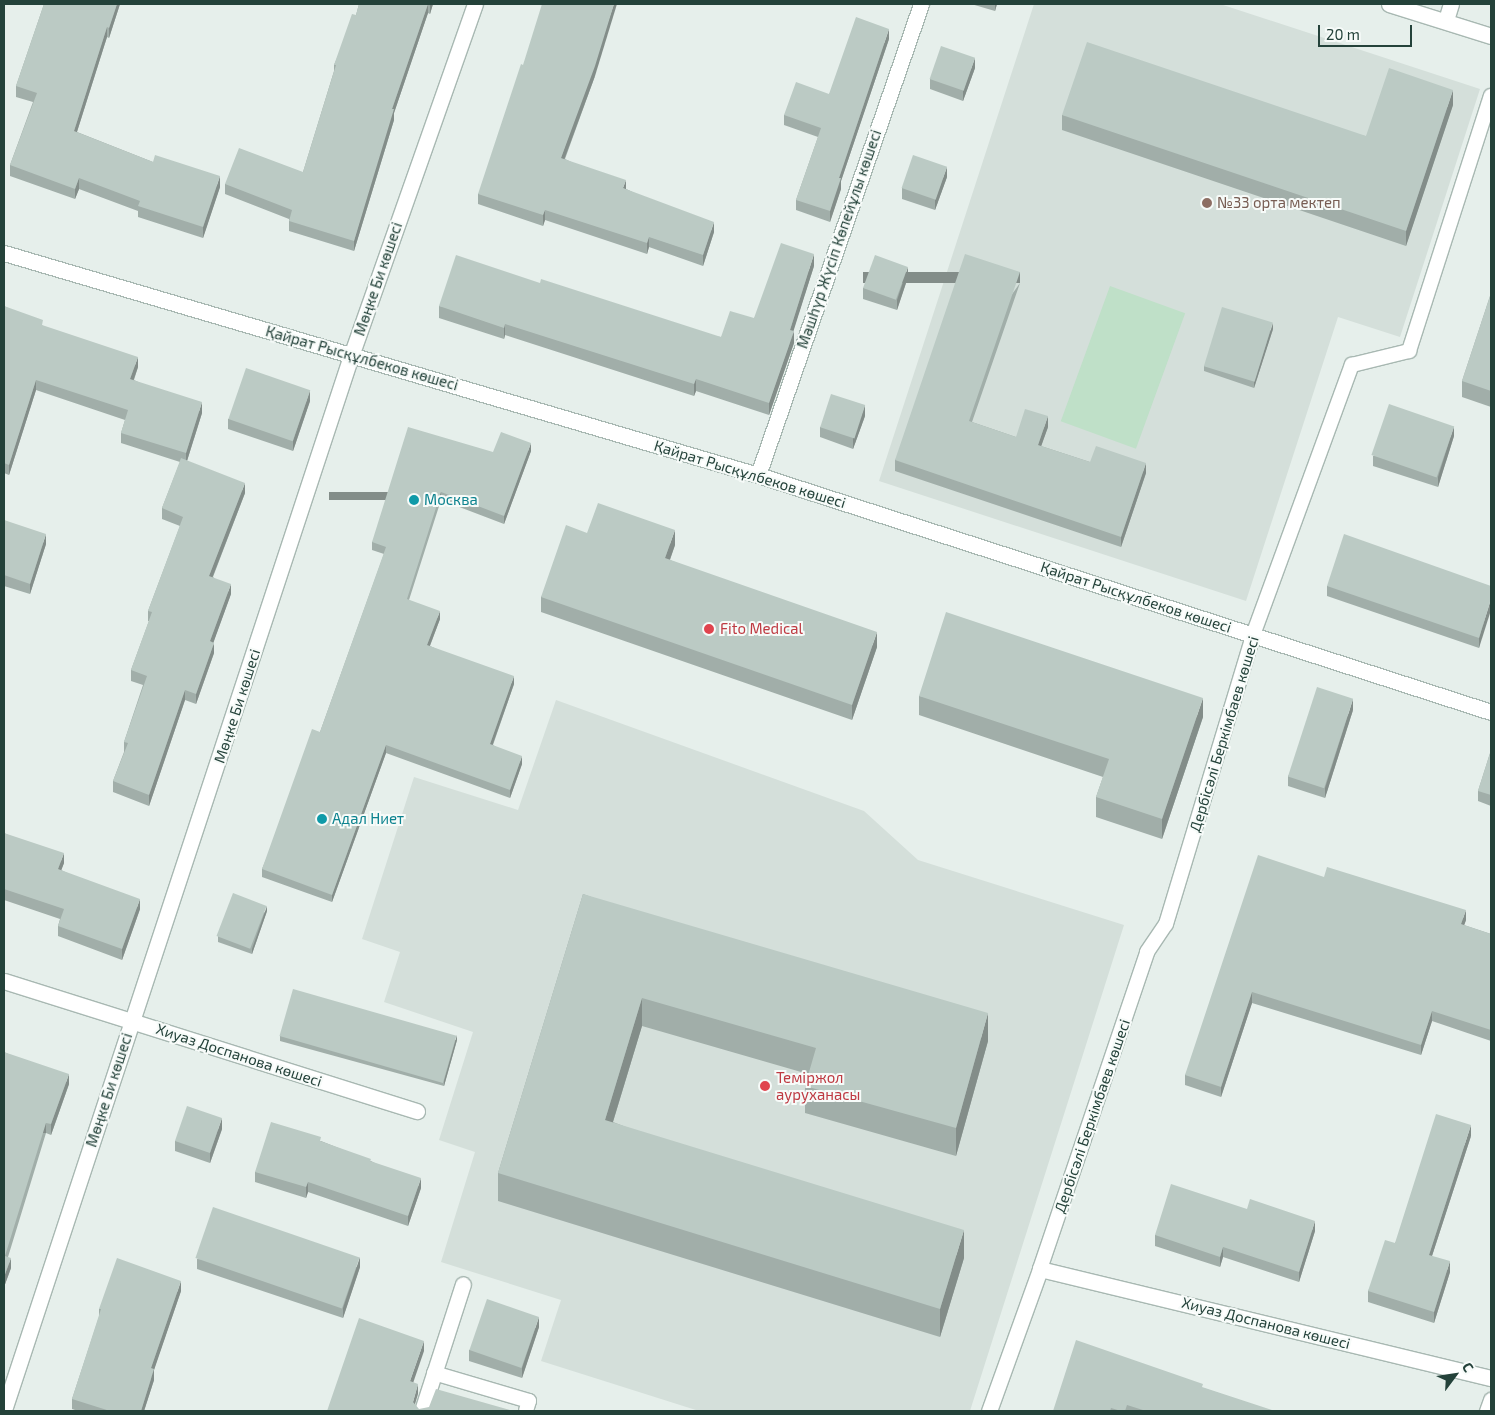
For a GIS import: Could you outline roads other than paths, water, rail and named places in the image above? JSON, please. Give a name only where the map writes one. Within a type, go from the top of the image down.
[{"type":"street","name":"Мөңке Би көшесі","points":[[4,1410],[351,356],[475,4]]},
{"type":"street","name":"Мәшһүр Жүсіп Көпейұлы көшесі","points":[[758,475],[921,4]]},
{"type":"street","points":[[1389,4],[1446,20],[1491,36]]},
{"type":"street","points":[[1446,20],[1451,4]]},
{"type":"street","name":"Қайрат Рысқұлбеков көшесі","points":[[4,253],[758,475],[1491,712]]},
{"type":"street","name":"Хиуаз Доспанова көшесі","points":[[4,981],[417,1112]]},
{"type":"street","name":"Хиуаз Доспанова көшесі","points":[[1040,1269],[1491,1378]]},
{"type":"street","name":"Дербісәлі Беркімбаев көшесі","points":[[989,1411],[1040,1269]]},
{"type":"street","points":[[422,1411],[463,1284]]},
{"type":"street","points":[[1487,1411],[1491,1400]]},
{"type":"lane","name":"Дербісәлі Беркімбаев көшесі","points":[[1040,1269],[1147,952],[1166,924],[1253,635],[1352,365],[1408,351],[1491,96]]},
{"type":"lane","points":[[434,1373],[529,1401],[526,1411]]},
{"type":"place","name":"№33 орта мектеп","points":[[1207,203]]},
{"type":"place","name":"Москва","points":[[414,500]]},
{"type":"place","name":"Fito Medical","points":[[709,629]]},
{"type":"place","name":"Адал Ниет","points":[[322,819]]},
{"type":"place","name":"Теміржол ауруханасы","points":[[765,1086]]}]
